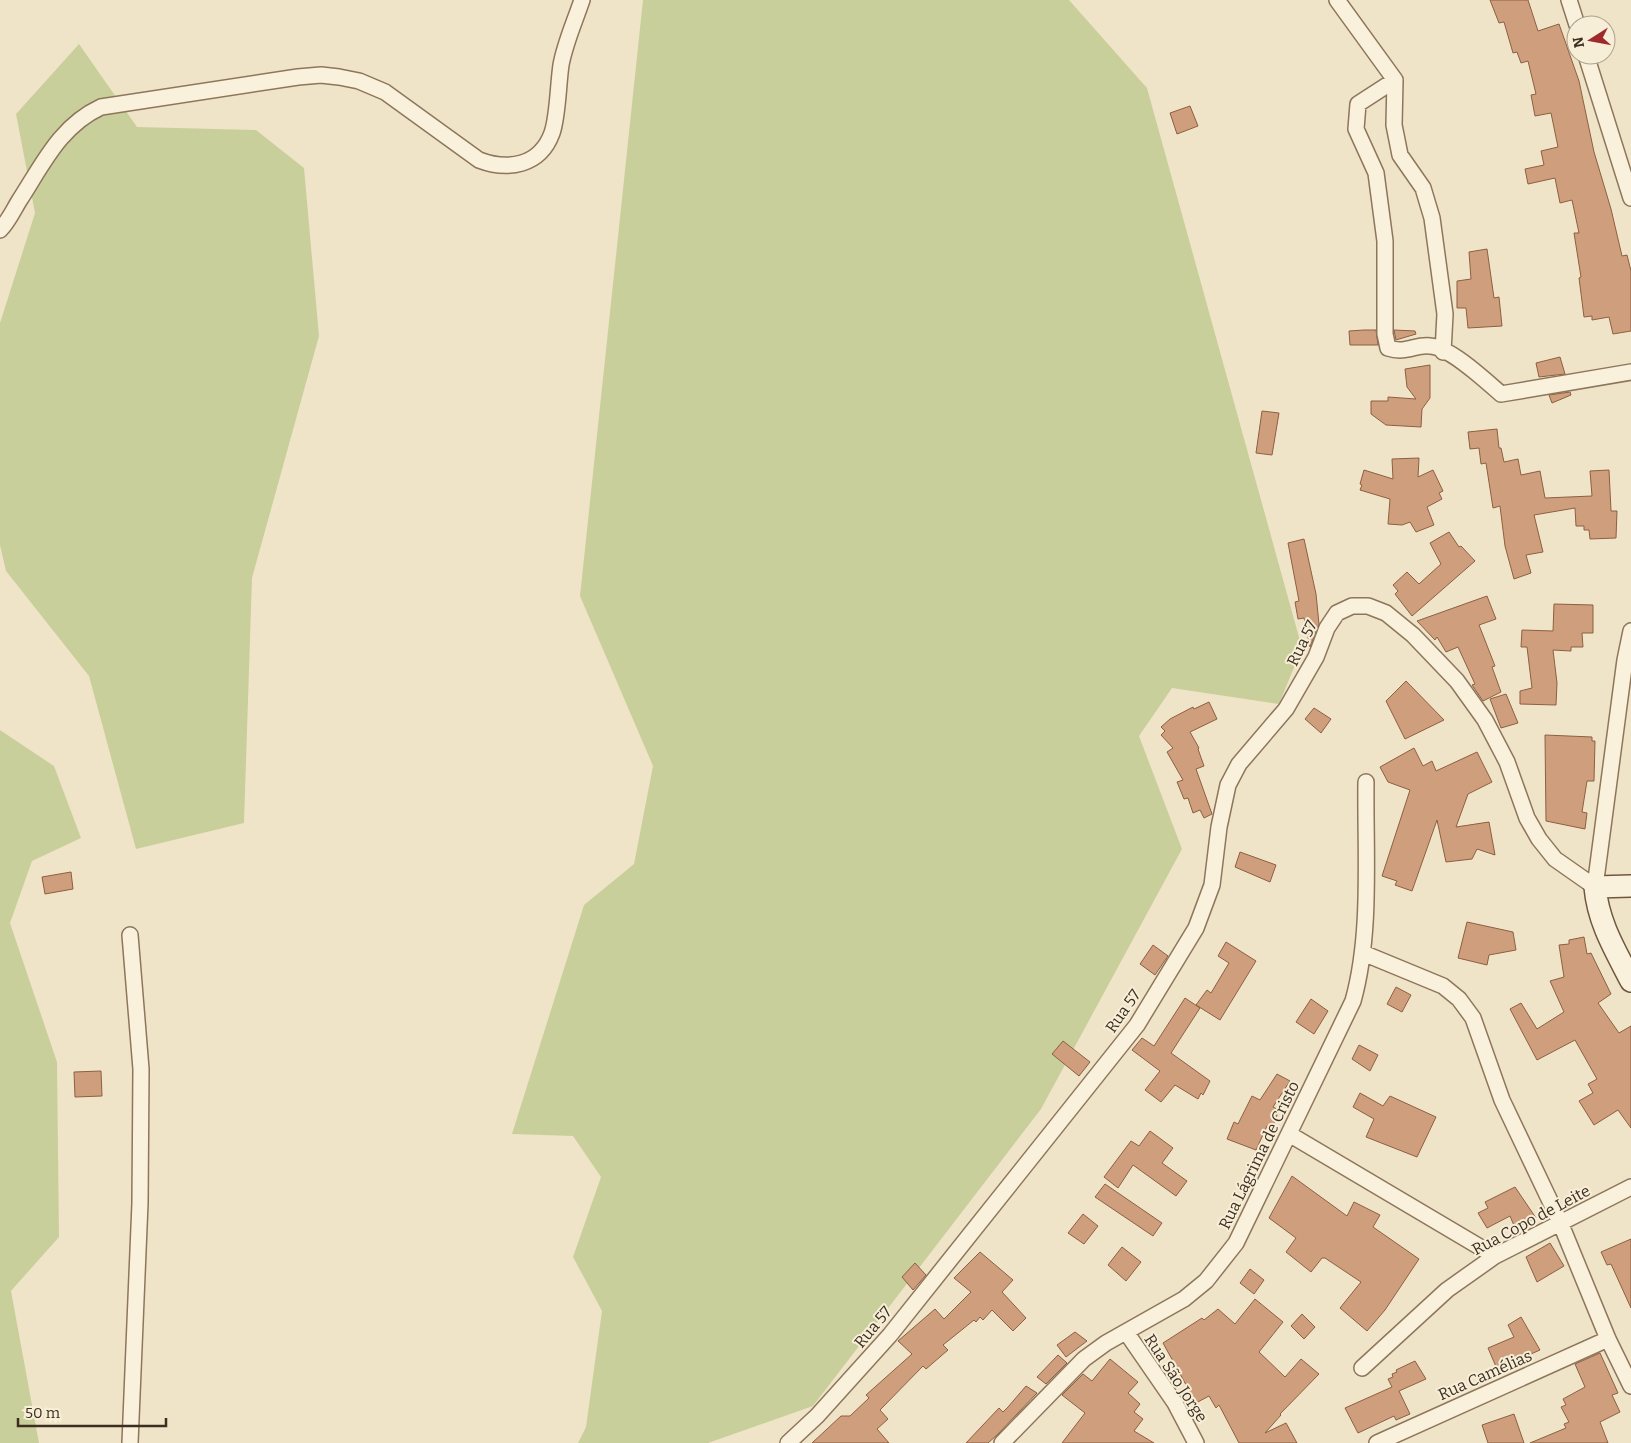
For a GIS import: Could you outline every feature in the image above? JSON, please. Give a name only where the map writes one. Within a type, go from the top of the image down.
[{"type":"street","points":[[0,230],[53,147],[68,128],[83,115],[101,107],[298,76],[321,75],[359,80],[385,92],[479,160],[494,166],[510,167],[528,162],[538,156],[552,134],[561,63],[582,0]]},
{"type":"street","points":[[1336,0],[1395,80],[1394,125],[1400,155],[1423,188],[1432,218],[1445,314],[1443,352]]},
{"type":"street","points":[[1569,0],[1574,15]]},
{"type":"street","points":[[1589,65],[1631,198]]},
{"type":"street","points":[[1395,80],[1358,104],[1356,129],[1376,173],[1378,183],[1385,241],[1385,334],[1388,348],[1400,352],[1431,346],[1464,362],[1501,394],[1631,372]]},
{"type":"street","name":"Rua 57","points":[[788,1443],[817,1416],[890,1335],[1137,1025],[1196,928],[1212,885],[1219,827],[1228,785],[1239,764],[1286,710],[1316,657],[1327,628],[1337,613],[1352,606],[1368,606],[1386,613],[1413,635],[1456,681],[1485,720],[1506,762],[1527,818],[1539,839],[1554,859],[1594,887]]},
{"type":"street","points":[[1631,631],[1625,660],[1625,715],[1594,887],[1596,907],[1602,924],[1631,981]]},
{"type":"street","name":"Rua Lágrima de Cristo","points":[[1002,1443],[1084,1359],[1106,1343],[1184,1299],[1206,1281],[1236,1243],[1353,1001],[1363,953],[1366,782]]},
{"type":"street","points":[[1594,887],[1631,886]]},
{"type":"street","points":[[130,935],[142,1069],[140,1203],[130,1443]]},
{"type":"street","points":[[1363,953],[1436,982],[1459,999],[1473,1018],[1502,1100],[1560,1222],[1608,1338],[1631,1386]]},
{"type":"street","points":[[1289,1134],[1495,1256]]},
{"type":"street","name":"Rua Copo de Leite","points":[[1362,1368],[1447,1290],[1495,1256],[1631,1187]]},
{"type":"street","name":"Rua São Jorge","points":[[1126,1332],[1175,1403],[1196,1443]]},
{"type":"street","name":"Rua Camélias","points":[[1377,1443],[1608,1338]]},
{"type":"green space","points":[[643,0],[1069,0],[1147,88],[1302,648],[1279,704],[1172,688],[1139,736],[1182,849],[1041,1109],[813,1406],[708,1443],[578,1443],[586,1427],[602,1311],[573,1257],[601,1177],[573,1136],[512,1134],[584,905],[634,864],[653,766],[580,596]]},
{"type":"green space","points":[[79,44],[137,127],[256,130],[304,168],[319,336],[252,578],[244,823],[136,849],[89,676],[6,571],[0,545],[0,323],[35,213],[16,114]]},
{"type":"green space","points":[[0,730],[54,766],[81,838],[32,861],[10,923],[57,1062],[59,1237],[11,1291],[39,1443],[0,1443]]},
{"type":"building","points":[[1490,0],[1528,0],[1538,31],[1559,24],[1566,44],[1566,65],[1573,65],[1579,81],[1594,152],[1611,209],[1622,256],[1627,255],[1631,271],[1631,331],[1613,334],[1609,317],[1592,320],[1592,316],[1584,317],[1579,278],[1581,277],[1574,233],[1579,233],[1572,200],[1560,203],[1555,178],[1528,184],[1525,169],[1544,165],[1541,151],[1558,147],[1551,113],[1535,116],[1531,95],[1536,94],[1528,61],[1521,63],[1517,52],[1513,53],[1504,22],[1499,23]]},
{"type":"building","points":[[1190,106],[1198,126],[1177,134],[1170,113]]},
{"type":"building","points":[[1487,249],[1494,298],[1499,297],[1502,326],[1468,328],[1466,308],[1457,308],[1457,281],[1471,279],[1469,252]]},
{"type":"building","points":[[1376,330],[1378,345],[1350,345],[1349,331]]},
{"type":"building","points":[[1394,330],[1415,331],[1416,334],[1396,340]]},
{"type":"building","points":[[1560,357],[1565,374],[1539,377],[1536,363]]},
{"type":"building","points":[[1430,365],[1430,398],[1422,409],[1421,427],[1386,425],[1371,414],[1371,401],[1388,401],[1388,397],[1416,399],[1407,387],[1405,369]]},
{"type":"building","points":[[1570,392],[1571,395],[1552,403],[1549,395]]},
{"type":"building","points":[[1262,411],[1279,413],[1272,455],[1256,453]]},
{"type":"building","points":[[1497,429],[1499,448],[1501,448],[1504,462],[1518,459],[1521,475],[1540,471],[1545,498],[1592,496],[1590,471],[1609,470],[1611,511],[1617,511],[1616,538],[1590,539],[1589,530],[1584,530],[1584,526],[1576,526],[1575,508],[1534,515],[1543,552],[1526,555],[1531,573],[1514,579],[1505,546],[1500,506],[1493,508],[1486,463],[1481,464],[1479,448],[1470,449],[1468,432]]},
{"type":"building","points":[[1419,458],[1418,477],[1433,470],[1443,491],[1439,493],[1442,499],[1427,507],[1434,525],[1416,532],[1410,522],[1402,525],[1388,524],[1390,499],[1360,490],[1362,485],[1360,484],[1364,470],[1393,479],[1392,459]]},
{"type":"building","points":[[1449,532],[1459,547],[1461,546],[1475,561],[1412,616],[1395,594],[1398,591],[1393,585],[1407,572],[1419,584],[1441,564],[1430,543]]},
{"type":"building","points":[[1304,539],[1316,594],[1319,624],[1310,647],[1304,618],[1298,619],[1295,602],[1299,601],[1288,543]]},
{"type":"building","points":[[1487,596],[1496,619],[1479,625],[1495,666],[1492,667],[1501,692],[1483,701],[1472,685],[1475,684],[1458,647],[1446,652],[1437,637],[1435,640],[1417,621]]},
{"type":"building","points":[[1554,604],[1593,605],[1593,633],[1582,633],[1583,647],[1571,647],[1571,651],[1553,650],[1557,683],[1556,705],[1520,704],[1520,691],[1532,688],[1527,647],[1521,647],[1522,630],[1553,631]]},
{"type":"building","points":[[1406,681],[1444,720],[1405,739],[1386,701]]},
{"type":"building","points":[[1506,694],[1518,723],[1501,728],[1490,699]]},
{"type":"building","points":[[1209,702],[1217,719],[1190,732],[1199,748],[1204,766],[1196,769],[1212,814],[1204,818],[1200,810],[1193,813],[1188,798],[1184,799],[1177,782],[1183,780],[1167,752],[1173,748],[1161,735],[1165,731],[1161,727],[1170,719],[1193,707],[1194,709]]},
{"type":"building","points":[[1314,708],[1331,719],[1321,733],[1305,719]]},
{"type":"building","points":[[1545,735],[1592,737],[1592,741],[1595,741],[1594,781],[1587,781],[1582,812],[1587,813],[1585,829],[1546,821]]},
{"type":"building","points":[[1414,748],[1423,766],[1432,761],[1436,771],[1477,752],[1492,782],[1468,794],[1456,827],[1489,822],[1495,855],[1477,849],[1472,859],[1446,862],[1437,820],[1412,891],[1395,885],[1397,881],[1382,876],[1410,790],[1388,782],[1380,767]]},
{"type":"building","points":[[1240,852],[1276,865],[1270,882],[1235,867]]},
{"type":"building","points":[[71,872],[73,889],[45,894],[42,877]]},
{"type":"building","points":[[1467,922],[1513,932],[1516,950],[1489,955],[1487,965],[1458,958]]},
{"type":"building","points":[[1584,937],[1587,954],[1591,953],[1611,994],[1598,1003],[1619,1033],[1631,1026],[1631,1128],[1618,1110],[1594,1125],[1579,1101],[1593,1093],[1588,1084],[1597,1079],[1575,1040],[1537,1060],[1510,1009],[1521,1003],[1537,1029],[1564,1012],[1550,981],[1564,977],[1559,945],[1569,944],[1569,940]]},
{"type":"building","points":[[1226,942],[1256,961],[1220,1020],[1196,1005],[1207,990],[1211,993],[1229,963],[1218,956]]},
{"type":"building","points":[[1153,945],[1168,956],[1155,975],[1140,964]]},
{"type":"building","points":[[1396,987],[1411,995],[1402,1012],[1387,1004]]},
{"type":"building","points":[[1185,998],[1200,1008],[1171,1053],[1210,1081],[1203,1095],[1201,1093],[1198,1099],[1175,1085],[1161,1102],[1145,1090],[1160,1071],[1132,1050],[1142,1038],[1154,1046]]},
{"type":"building","points":[[1311,999],[1328,1011],[1314,1034],[1296,1022]]},
{"type":"building","points":[[1063,1041],[1090,1062],[1079,1076],[1052,1054]]},
{"type":"building","points":[[1359,1045],[1378,1055],[1370,1071],[1352,1059]]},
{"type":"building","points":[[101,1071],[102,1096],[75,1097],[74,1072]]},
{"type":"building","points":[[1277,1074],[1290,1081],[1273,1107],[1279,1110],[1272,1128],[1267,1126],[1256,1150],[1227,1139],[1234,1122],[1238,1124],[1252,1096],[1260,1100]]},
{"type":"building","points":[[1360,1093],[1383,1106],[1390,1096],[1436,1117],[1417,1157],[1366,1137],[1374,1119],[1353,1107]]},
{"type":"building","points":[[1150,1131],[1173,1148],[1162,1163],[1187,1181],[1176,1196],[1133,1165],[1118,1188],[1104,1177],[1131,1141],[1139,1146]]},
{"type":"building","points":[[1292,1176],[1347,1216],[1354,1202],[1380,1215],[1373,1227],[1419,1259],[1385,1310],[1367,1331],[1340,1308],[1361,1282],[1325,1258],[1322,1258],[1311,1272],[1286,1252],[1296,1238],[1269,1218]]},
{"type":"building","points":[[1105,1184],[1162,1223],[1153,1236],[1095,1197]]},
{"type":"building","points":[[1515,1187],[1536,1218],[1515,1228],[1510,1216],[1487,1228],[1478,1213],[1488,1208],[1485,1202]]},
{"type":"building","points":[[1083,1214],[1098,1226],[1084,1244],[1068,1233]]},
{"type":"building","points":[[1631,1239],[1631,1308],[1611,1264],[1607,1265],[1601,1252]]},
{"type":"building","points":[[1550,1243],[1564,1266],[1537,1282],[1526,1257]]},
{"type":"building","points":[[1122,1247],[1141,1262],[1126,1281],[1108,1265]]},
{"type":"building","points":[[980,1252],[1013,1280],[1002,1292],[1026,1318],[1013,1331],[992,1310],[983,1320],[980,1317],[976,1322],[974,1320],[943,1345],[948,1350],[926,1369],[923,1366],[880,1410],[888,1419],[877,1429],[889,1443],[812,1443],[841,1416],[850,1416],[869,1398],[866,1395],[912,1354],[898,1341],[935,1309],[944,1319],[971,1292],[954,1278]]},
{"type":"building","points":[[915,1263],[926,1275],[913,1290],[902,1277]]},
{"type":"building","points":[[1250,1269],[1264,1280],[1254,1294],[1240,1283]]},
{"type":"building","points":[[1255,1299],[1283,1322],[1259,1352],[1285,1377],[1301,1359],[1319,1374],[1280,1414],[1265,1433],[1286,1423],[1297,1443],[1239,1443],[1219,1405],[1216,1408],[1209,1396],[1196,1403],[1163,1343],[1202,1318],[1204,1320],[1218,1309],[1235,1324]]},
{"type":"building","points":[[1302,1314],[1315,1327],[1304,1339],[1291,1326]]},
{"type":"building","points":[[1521,1317],[1540,1350],[1497,1369],[1488,1348],[1514,1337],[1508,1325]]},
{"type":"building","points":[[1075,1332],[1087,1341],[1066,1357],[1057,1345]]},
{"type":"building","points":[[1600,1353],[1618,1393],[1612,1395],[1620,1412],[1600,1422],[1608,1443],[1530,1443],[1566,1428],[1564,1424],[1569,1422],[1561,1407],[1566,1405],[1563,1399],[1585,1387],[1575,1364]]},
{"type":"building","points":[[1058,1355],[1067,1363],[1046,1384],[1037,1377]]},
{"type":"building","points":[[1110,1359],[1138,1382],[1128,1393],[1140,1404],[1134,1412],[1143,1419],[1134,1431],[1154,1443],[1062,1443],[1085,1413],[1062,1395],[1083,1374],[1092,1381]]},
{"type":"building","points":[[1415,1361],[1426,1379],[1399,1391],[1410,1414],[1396,1420],[1394,1416],[1358,1433],[1345,1408],[1392,1387],[1388,1379],[1393,1377],[1392,1374],[1397,1372],[1396,1370]]},
{"type":"building","points":[[1026,1386],[1037,1393],[997,1435],[988,1443],[966,1443],[999,1408],[1003,1412]]},
{"type":"building","points":[[1514,1414],[1524,1443],[1488,1443],[1482,1425]]}]
